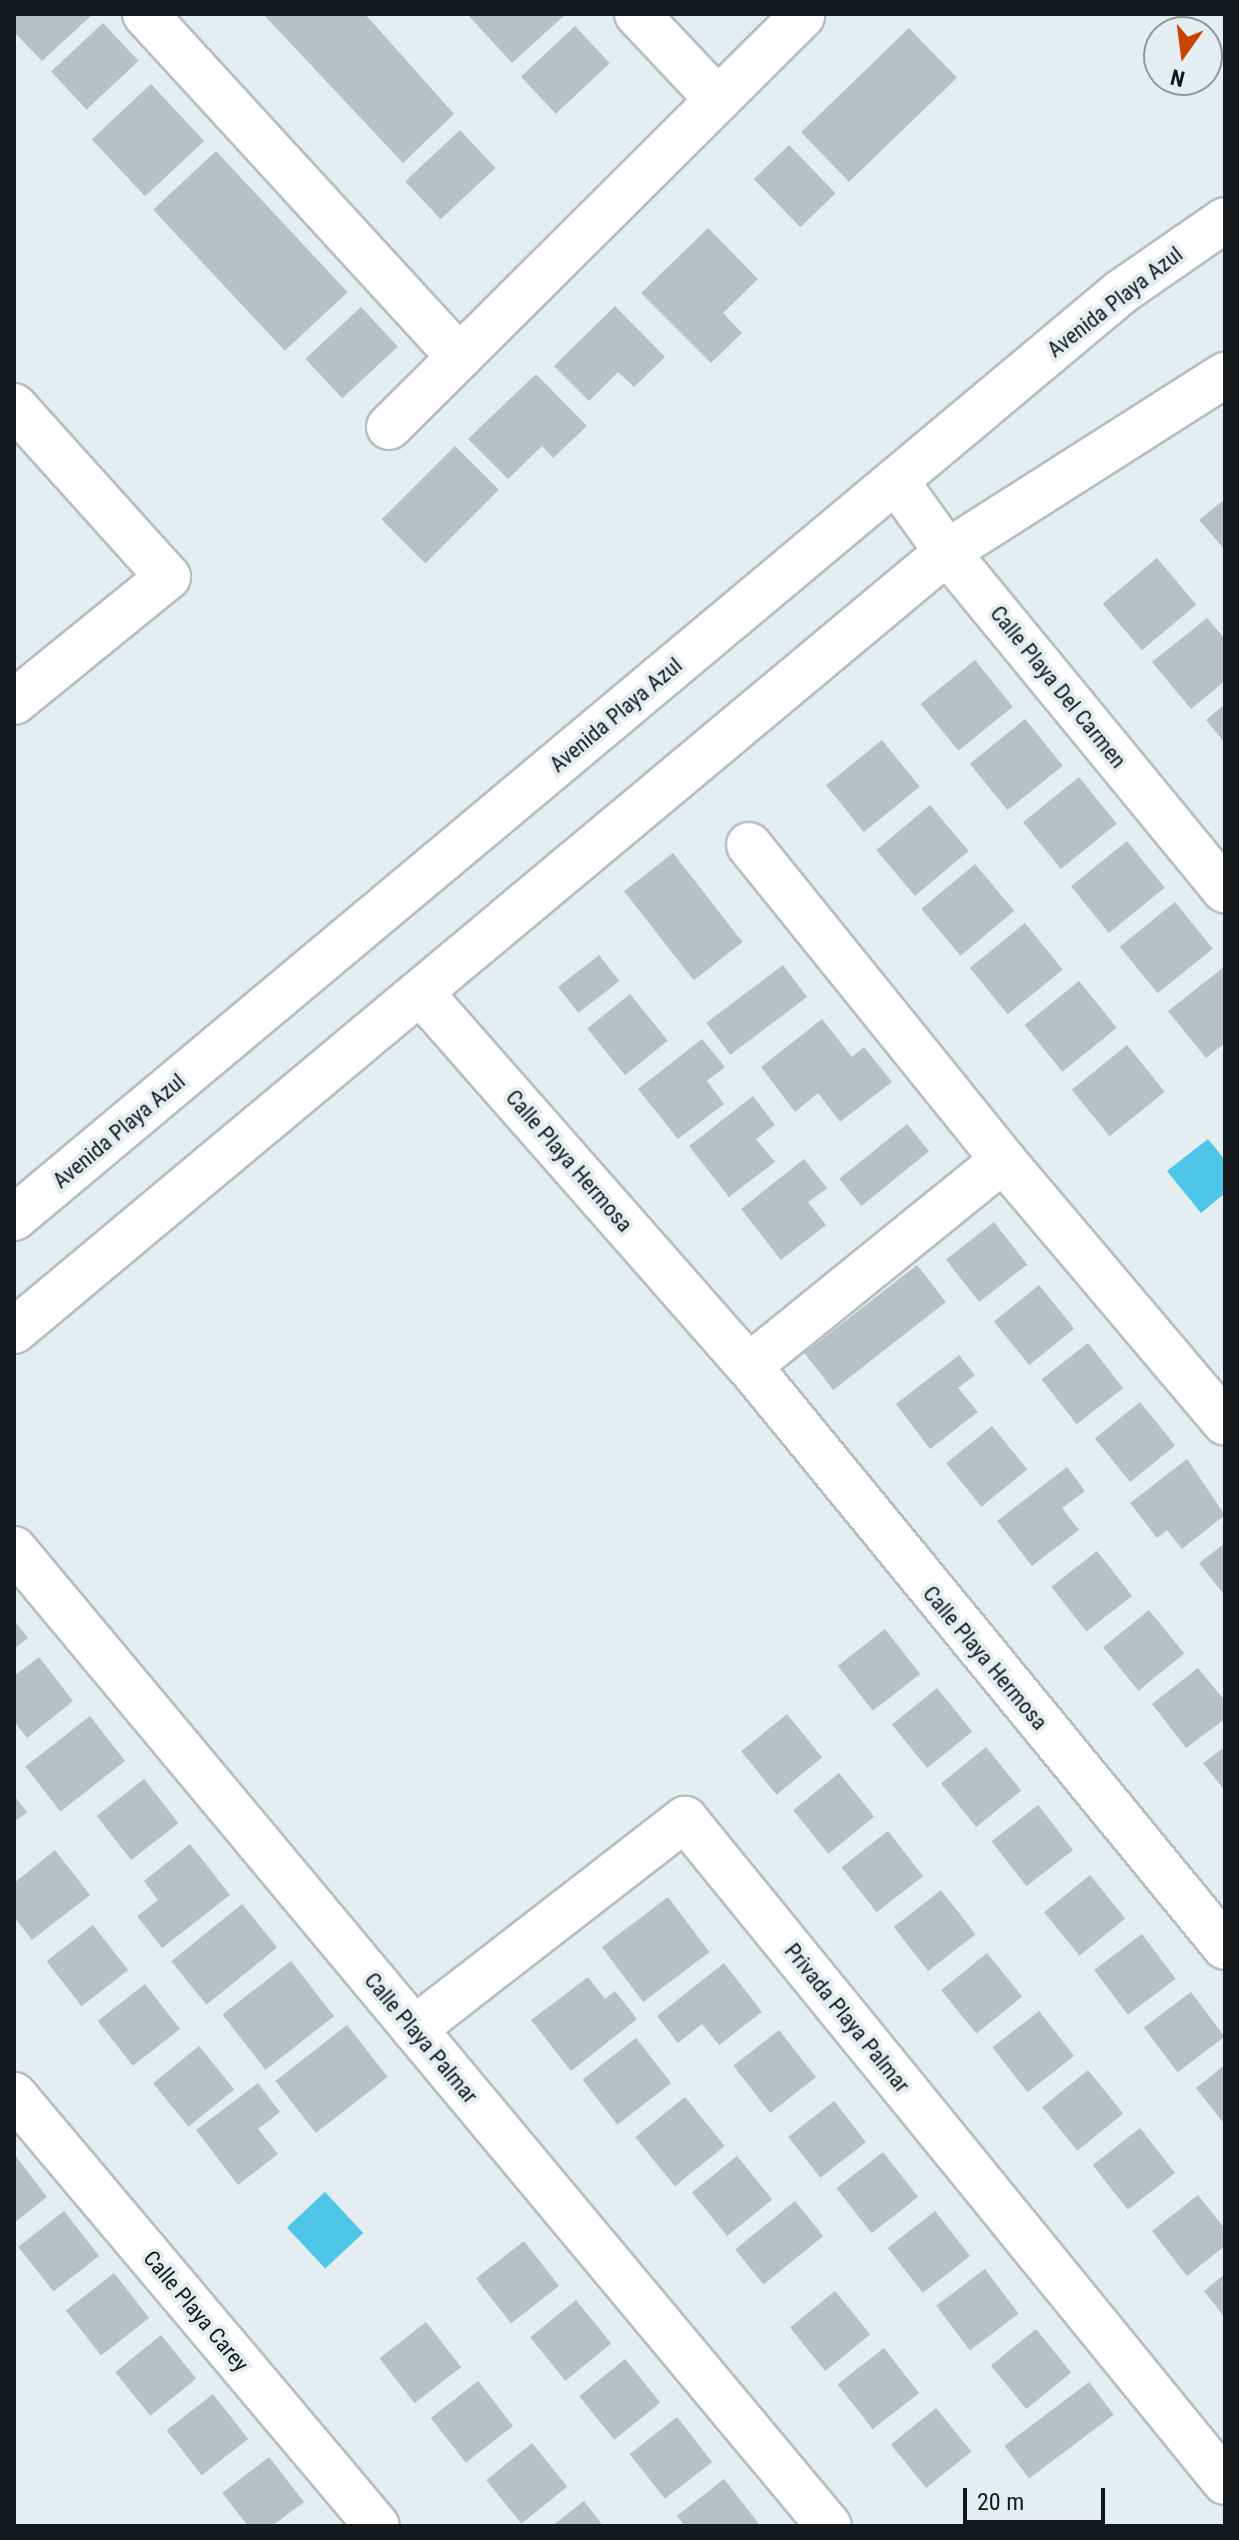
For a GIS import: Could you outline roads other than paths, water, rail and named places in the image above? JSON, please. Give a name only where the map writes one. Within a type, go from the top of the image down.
[{"type":"street","points":[[145,14],[459,357]]},
{"type":"street","points":[[637,14],[718,100]]},
{"type":"street","points":[[389,427],[802,16]]},
{"type":"street","name":"Avenida Playa Azul","points":[[14,1218],[1121,292],[1225,220]]},
{"type":"street","points":[[14,1331],[947,552],[1225,375]]},
{"type":"street","points":[[14,406],[168,577],[14,702]]},
{"type":"street","name":"Calle Playa Del Carmen","points":[[896,481],[947,552],[1225,890]]},
{"type":"street","points":[[749,845],[1003,1160],[1225,1423]]},
{"type":"street","name":"Calle Playa Hermosa","points":[[420,992],[749,1366],[1225,1947]]},
{"type":"street","points":[[749,1366],[1003,1160]]},
{"type":"street","name":"Calle Playa Palmar","points":[[14,1549],[829,2526]]},
{"type":"street","name":"Privada Playa Palmar","points":[[414,2029],[685,1819],[1225,2482]]},
{"type":"street","name":"Calle Playa Carey","points":[[14,2095],[377,2526]]},
{"type":"water","points":[[1208,1139],[1225,1160],[1225,1193],[1201,1213],[1167,1171]]},
{"type":"water","points":[[325,2192],[363,2233],[325,2268],[287,2227]]}]
